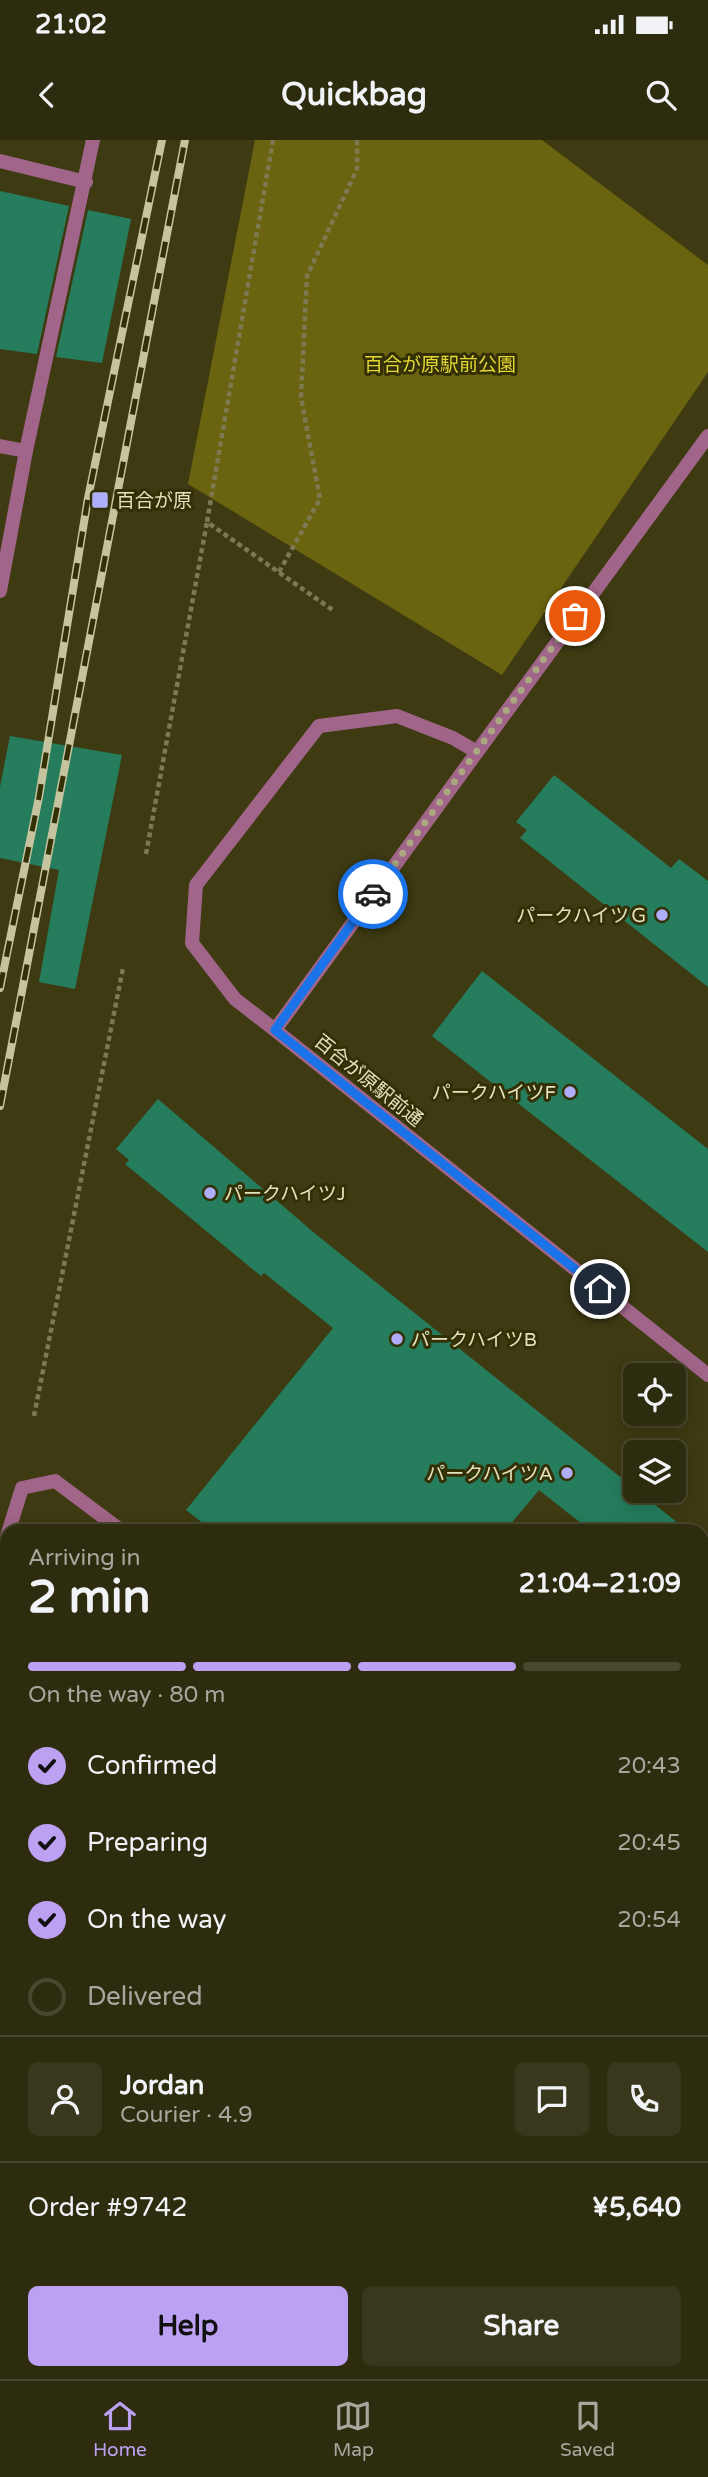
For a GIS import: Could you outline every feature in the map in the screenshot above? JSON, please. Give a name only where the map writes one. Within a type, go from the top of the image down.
[{"type":"street","points":[[0,591],[26,451],[93,140]]},
{"type":"street","points":[[0,160],[86,181]]},
{"type":"street","points":[[275,1030],[708,436]]},
{"type":"street","points":[[0,446],[26,451]]},
{"type":"street","name":"百合が原駅前通","points":[[477,752],[453,738],[397,716],[319,726],[230,836],[195,885],[192,943],[235,999],[708,1375]]},
{"type":"street","points":[[11,1524],[22,1488],[55,1481],[113,1524]]},
{"type":"path","points":[[146,854],[274,140]]},
{"type":"path","points":[[279,572],[320,499],[301,397],[307,276],[357,169],[357,140]]},
{"type":"path","points":[[207,522],[334,611]]},
{"type":"path","points":[[34,1416],[123,968]]},
{"type":"green space","name":"百合が原駅前公園","points":[[255,140],[542,140],[708,265],[708,372],[502,675],[188,484]]},
{"type":"building","points":[[0,191],[69,206],[37,354],[0,349]]},
{"type":"building","points":[[88,210],[131,219],[102,363],[56,357]]},
{"type":"building","points":[[10,736],[122,755],[75,989],[39,982],[59,870],[0,858],[0,787]]},
{"type":"building","name":"パークハイツＧ","points":[[554,775],[671,868],[679,859],[708,881],[708,987],[520,838],[527,830],[516,822]]},
{"type":"building","name":"パークハイツF","points":[[482,971],[708,1149],[708,1252],[432,1036]]},
{"type":"building","points":[[158,1099],[318,1236],[623,1479],[623,1503],[653,1503],[679,1524],[582,1524],[539,1490],[511,1524],[204,1524],[186,1510],[333,1328],[264,1273],[261,1276],[125,1164],[129,1160],[116,1149]]},
{"type":"railway","points":[[0,988],[39,797],[88,498],[162,140]]},
{"type":"railway","points":[[0,1106],[185,140]]},
{"type":"way so far","points":[[373,894],[575,616]]},
{"type":"place","name":"百合が原","points":[[100,500]]},
{"type":"place","name":"パークハイツＧ","points":[[662,915]]},
{"type":"place","name":"パークハイツF","points":[[570,1092]]},
{"type":"place","name":"パークハイツJ","points":[[210,1193]]},
{"type":"place","name":"パークハイツB","points":[[397,1339]]},
{"type":"place","name":"パークハイツA","points":[[567,1473]]},
{"type":"route","points":[[373,894],[275,1030],[600,1289]]}]
